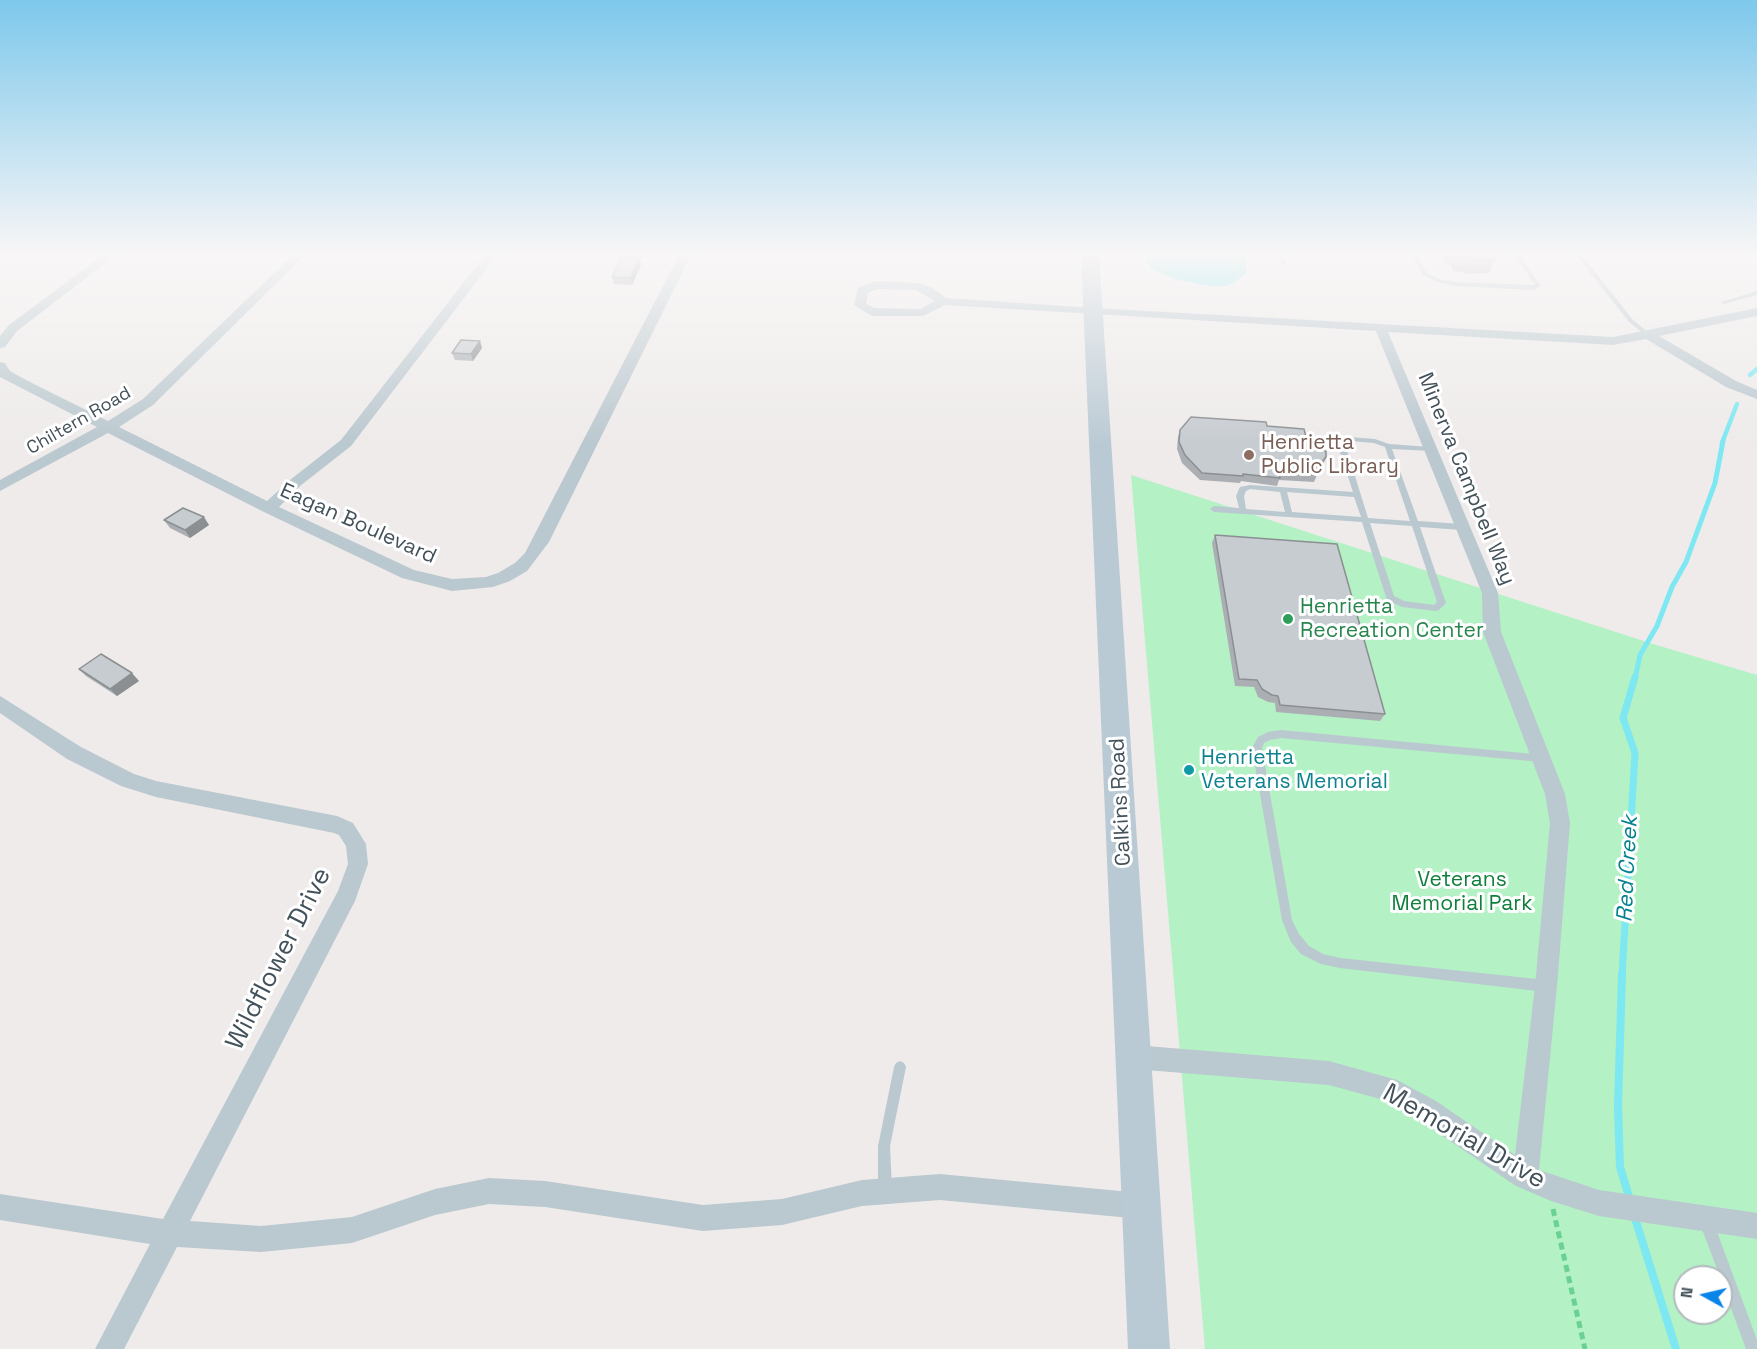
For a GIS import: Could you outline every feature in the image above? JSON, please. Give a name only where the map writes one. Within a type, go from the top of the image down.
[{"type":"main road","name":"Calkins Road","points":[[1094,318],[1149,1349]]},
{"type":"street","points":[[0,344],[13,328],[26,318]]},
{"type":"street","name":"Chiltern Road","points":[[0,486],[133,413],[164,388],[235,318]]},
{"type":"street","points":[[269,508],[295,483],[346,443],[442,318]]},
{"type":"street","name":"Eagan Boulevard","points":[[0,366],[5,374],[23,384],[269,508],[408,573],[431,581],[461,585],[487,583],[504,577],[531,557],[541,542],[653,318]]},
{"type":"street","points":[[1208,318],[1613,341],[1729,318]]},
{"type":"street","name":"Minerva Campbell Way","points":[[1380,327],[1490,593],[1492,632],[1555,794],[1560,823],[1546,986],[1525,1177]]},
{"type":"street","points":[[1648,335],[1731,384],[1757,395]]},
{"type":"street","name":"Wildflower Drive","points":[[0,703],[74,753],[128,780],[168,791],[337,825],[346,829],[356,844],[358,864],[346,894],[109,1349]]},
{"type":"street","name":"Memorial Drive","points":[[1134,1057],[1329,1073],[1388,1089],[1427,1110],[1525,1177],[1551,1188],[1578,1198],[1757,1226]]},
{"type":"street","points":[[0,1207],[168,1233],[261,1239],[352,1230],[435,1202],[489,1191],[545,1194],[703,1218],[782,1212],[862,1193],[940,1187],[1141,1206]]},
{"type":"lane","points":[[1629,318],[1648,335]]},
{"type":"lane","points":[[1388,446],[1442,603],[1436,608],[1402,604],[1390,598],[1341,443],[1348,439],[1375,441],[1388,446],[1430,449]]},
{"type":"lane","points":[[1243,511],[1240,496],[1243,489],[1250,487],[1357,495]]},
{"type":"lane","points":[[1282,490],[1289,514]]},
{"type":"lane","points":[[1214,509],[1462,527]]},
{"type":"lane","points":[[1541,758],[1281,734],[1268,736],[1261,740],[1257,748],[1287,920],[1295,938],[1305,950],[1320,959],[1340,963],[1546,986]]},
{"type":"lane","points":[[885,1192],[884,1146],[900,1067]]},
{"type":"lane","points":[[1705,1219],[1753,1349]]},
{"type":"path","points":[[1551,1188],[1556,1230],[1585,1349]]},
{"type":"green space","name":"Veterans Memorial Park","points":[[1131,475],[1653,644],[1757,675],[1757,1349],[1205,1349]]},
{"type":"building","points":[[461,340],[480,341],[471,354],[452,353]]},
{"type":"building","name":"Henrietta Public Library","points":[[1191,417],[1266,422],[1267,426],[1304,429],[1307,441],[1317,442],[1326,452],[1326,457],[1322,462],[1313,461],[1317,475],[1278,472],[1280,478],[1202,473],[1185,455],[1179,442],[1180,430]]},
{"type":"building","points":[[183,508],[204,517],[185,530],[164,520]]},
{"type":"building","name":"Henrietta Recreation Center","points":[[1215,535],[1337,544],[1385,714],[1280,705],[1278,696],[1262,689],[1257,680],[1239,679]]},
{"type":"building","points":[[101,654],[132,673],[110,689],[79,669]]},
{"type":"waterway","name":"Red Creek","points":[[1750,375],[1757,369]]},
{"type":"waterway","name":"Red Creek","points":[[1722,443],[1737,404]]},
{"type":"waterway","name":"Red Creek","points":[[1635,679],[1640,655],[1657,626],[1672,587],[1686,562],[1715,483],[1723,441]]},
{"type":"waterway","name":"Red Creek","points":[[1622,976],[1635,753],[1623,718],[1635,677]]},
{"type":"waterway","name":"Red Creek","points":[[1622,974],[1618,1107],[1620,1167],[1630,1200]]},
{"type":"waterway","name":"Red Creek","points":[[1634,1215],[1676,1349]]},
{"type":"place","name":"Henrietta Public Library","points":[[1249,455]]},
{"type":"place","name":"Henrietta Recreation Center","points":[[1288,619]]},
{"type":"place","name":"Henrietta Veterans Memorial","points":[[1189,770]]}]
